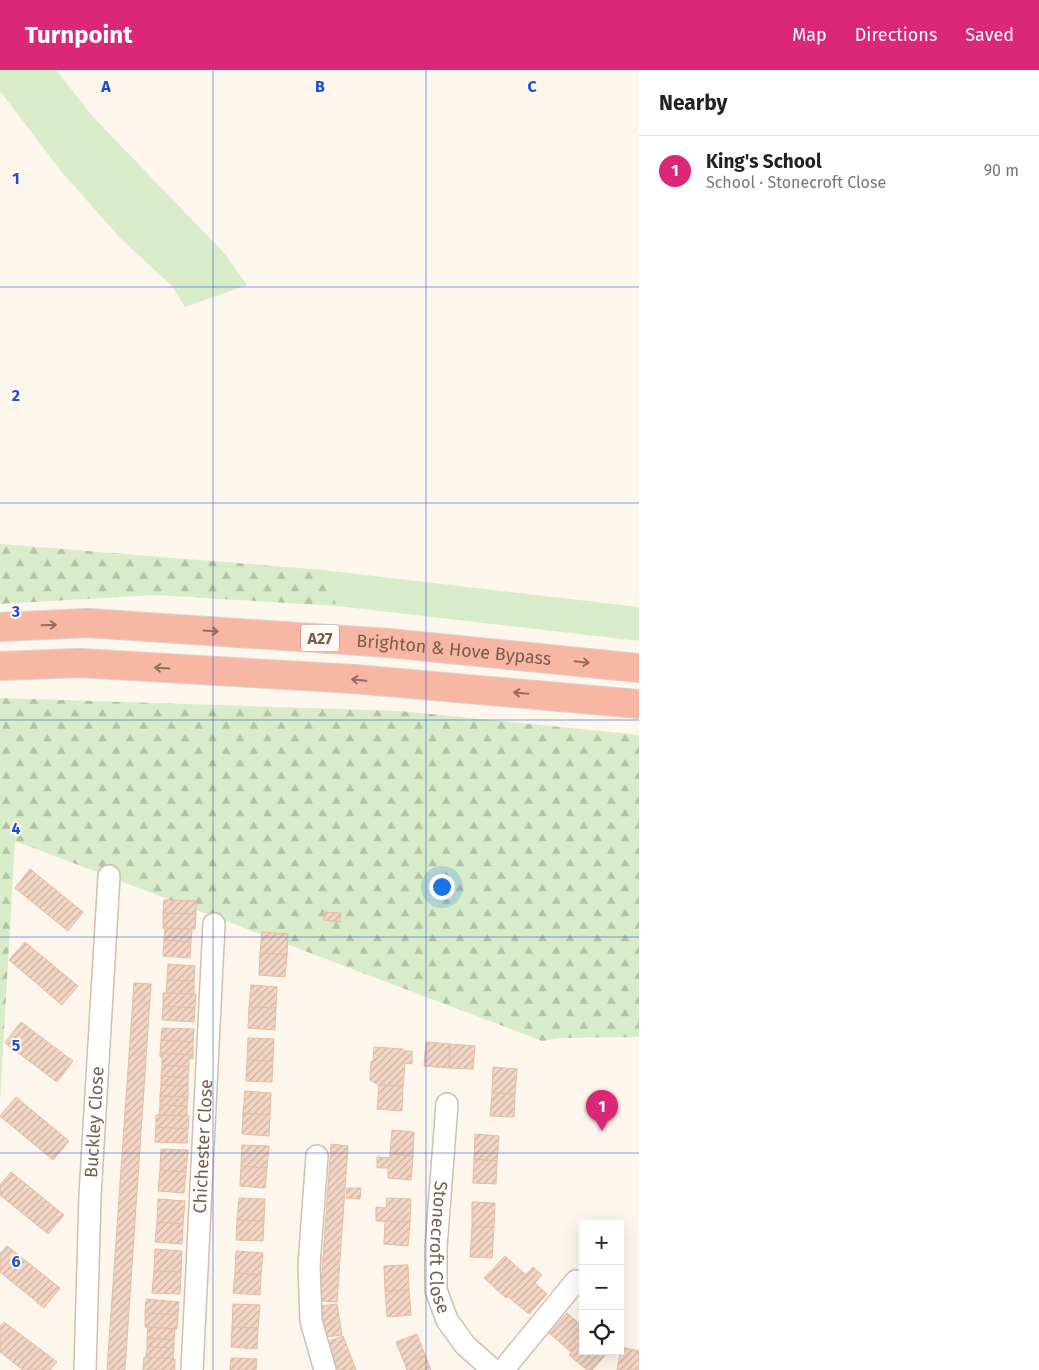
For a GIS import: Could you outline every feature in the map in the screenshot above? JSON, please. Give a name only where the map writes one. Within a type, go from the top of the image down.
[{"type":"highway","name":"Brighton & Hove Bypass","points":[[0,627],[88,623],[108,624],[389,643],[639,668]]},
{"type":"highway","name":"A27","points":[[0,666],[80,663],[354,679],[639,704]]},
{"type":"street","name":"Buckley Close","points":[[85,1370],[90,1196],[109,876]]},
{"type":"street","name":"Chichester Close","points":[[192,1370],[214,924]]},
{"type":"street","name":"Stonecroft Close","points":[[447,1104],[436,1247],[436,1290],[447,1320],[465,1344],[493,1370]]},
{"type":"street","points":[[317,1156],[309,1265],[311,1321],[324,1370]]},
{"type":"street","points":[[503,1370],[576,1281]]},
{"type":"green space","points":[[0,70],[56,70],[94,118],[225,254],[247,285],[185,307],[171,285],[120,238],[61,171],[0,91]]},
{"type":"green space","points":[[0,544],[323,570],[337,606],[155,595],[0,604]]},
{"type":"green space","points":[[323,570],[639,607],[639,641],[337,606]]},
{"type":"green space","points":[[0,698],[401,711],[639,735],[639,1037],[559,1038],[542,1041],[15,841],[0,1101]]},
{"type":"building","points":[[30,869],[83,912],[68,931],[15,888]]},
{"type":"building","points":[[164,900],[196,901],[196,914],[163,913]]},
{"type":"building","points":[[324,912],[341,913],[340,922],[324,920]]},
{"type":"building","points":[[163,913],[196,914],[195,929],[163,928]]},
{"type":"building","points":[[165,928],[192,930],[191,942],[164,940]]},
{"type":"building","points":[[262,932],[288,934],[287,955],[260,953]]},
{"type":"building","points":[[164,940],[191,942],[190,958],[163,956]]},
{"type":"building","points":[[25,942],[78,986],[62,1005],[9,960]]},
{"type":"building","points":[[260,953],[287,955],[285,977],[259,975]]},
{"type":"building","points":[[168,964],[195,966],[194,981],[167,980]]},
{"type":"building","points":[[167,980],[194,981],[194,994],[166,993]]},
{"type":"building","points":[[134,983],[151,984],[125,1370],[107,1370]]},
{"type":"building","points":[[251,985],[277,987],[276,1008],[249,1007]]},
{"type":"building","points":[[163,993],[196,994],[195,1008],[163,1006]]},
{"type":"building","points":[[163,1006],[195,1008],[194,1022],[162,1020]]},
{"type":"building","points":[[249,1007],[276,1008],[275,1030],[248,1028]]},
{"type":"building","points":[[21,1022],[73,1061],[57,1082],[5,1043]]},
{"type":"building","points":[[162,1028],[194,1029],[193,1042],[161,1040]]},
{"type":"building","points":[[248,1038],[274,1039],[273,1061],[247,1060]]},
{"type":"building","points":[[161,1040],[193,1042],[193,1055],[160,1053]]},
{"type":"building","points":[[426,1042],[450,1044],[449,1068],[424,1066]]},
{"type":"building","points":[[450,1044],[475,1046],[473,1069],[449,1068]]},
{"type":"building","points":[[374,1047],[412,1051],[412,1064],[405,1063],[403,1086],[379,1085],[370,1080]]},
{"type":"building","points":[[160,1053],[193,1055],[193,1059],[189,1058],[189,1067],[162,1065]]},
{"type":"building","points":[[247,1060],[273,1061],[272,1082],[246,1081]]},
{"type":"building","points":[[162,1065],[189,1067],[188,1078],[161,1076]]},
{"type":"building","points":[[493,1067],[517,1069],[515,1094],[492,1093]]},
{"type":"building","points":[[161,1076],[188,1078],[188,1086],[161,1085]]},
{"type":"building","points":[[161,1085],[188,1086],[188,1097],[160,1096]]},
{"type":"building","points":[[379,1085],[403,1086],[402,1111],[377,1109]]},
{"type":"building","points":[[245,1091],[271,1093],[270,1115],[243,1113]]},
{"type":"building","points":[[492,1093],[515,1094],[514,1117],[490,1116]]},
{"type":"building","points":[[160,1096],[188,1097],[187,1106],[160,1105]]},
{"type":"building","points":[[16,1097],[69,1141],[53,1160],[0,1116]]},
{"type":"building","points":[[160,1105],[187,1106],[187,1116],[159,1115]]},
{"type":"building","points":[[243,1113],[270,1115],[269,1136],[242,1134]]},
{"type":"building","points":[[156,1115],[189,1116],[188,1129],[156,1127]]},
{"type":"building","points":[[156,1127],[188,1129],[187,1143],[155,1142]]},
{"type":"building","points":[[392,1130],[414,1132],[413,1156],[390,1154]]},
{"type":"building","points":[[475,1134],[499,1136],[497,1161],[474,1159]]},
{"type":"building","points":[[331,1144],[348,1146],[337,1302],[320,1301]]},
{"type":"building","points":[[242,1145],[269,1146],[267,1168],[241,1166]]},
{"type":"building","points":[[161,1149],[188,1150],[186,1172],[160,1170]]},
{"type":"building","points":[[390,1154],[413,1156],[411,1180],[388,1178],[388,1168],[377,1168],[377,1157],[390,1158]]},
{"type":"building","points":[[474,1159],[497,1161],[496,1184],[473,1183]]},
{"type":"building","points":[[241,1166],[267,1168],[265,1188],[240,1186]]},
{"type":"building","points":[[160,1170],[186,1172],[184,1193],[158,1191]]},
{"type":"building","points":[[11,1172],[64,1215],[48,1234],[0,1195],[0,1185]]},
{"type":"building","points":[[347,1188],[361,1188],[360,1199],[346,1198]]},
{"type":"building","points":[[239,1198],[265,1199],[264,1221],[237,1220]]},
{"type":"building","points":[[387,1198],[411,1199],[410,1222],[376,1221],[376,1207],[386,1208]]},
{"type":"building","points":[[158,1199],[185,1201],[183,1224],[157,1222]]},
{"type":"building","points":[[472,1202],[495,1203],[494,1227],[472,1227]]},
{"type":"building","points":[[237,1220],[264,1221],[263,1241],[236,1240]]},
{"type":"building","points":[[385,1221],[410,1222],[408,1246],[384,1244]]},
{"type":"building","points":[[157,1222],[183,1224],[182,1244],[155,1242]]},
{"type":"building","points":[[472,1227],[494,1227],[492,1258],[470,1257]]},
{"type":"building","points":[[7,1246],[60,1288],[44,1308],[0,1272],[0,1254]]},
{"type":"building","points":[[155,1249],[182,1251],[181,1272],[154,1271]]},
{"type":"building","points":[[236,1251],[263,1253],[261,1275],[235,1273]]},
{"type":"building","points":[[505,1256],[526,1275],[506,1298],[484,1278]]},
{"type":"building","points":[[408,1265],[409,1290],[385,1291],[384,1266]]},
{"type":"building","points":[[533,1267],[542,1275],[535,1283],[547,1294],[529,1314],[507,1296]]},
{"type":"building","points":[[154,1271],[181,1272],[180,1294],[152,1293]]},
{"type":"building","points":[[235,1273],[261,1275],[260,1295],[233,1293]]},
{"type":"building","points":[[409,1290],[411,1315],[387,1317],[385,1291]]},
{"type":"building","points":[[146,1299],[179,1302],[178,1315],[145,1313]]},
{"type":"building","points":[[233,1304],[260,1305],[258,1328],[232,1327]]},
{"type":"building","points":[[337,1304],[342,1335],[326,1337],[321,1306]]},
{"type":"building","points":[[145,1313],[178,1315],[177,1329],[145,1327]]},
{"type":"building","points":[[567,1313],[579,1324],[579,1343],[571,1352],[549,1333]]},
{"type":"building","points":[[4,1322],[57,1362],[50,1370],[23,1370],[0,1352],[0,1327]]},
{"type":"building","points":[[148,1327],[175,1329],[174,1340],[147,1338]]},
{"type":"building","points":[[232,1327],[258,1328],[257,1349],[231,1347]]},
{"type":"building","points":[[417,1334],[425,1355],[405,1364],[396,1342]]},
{"type":"building","points":[[343,1336],[356,1370],[338,1370],[327,1342]]},
{"type":"building","points":[[147,1338],[174,1340],[174,1348],[147,1347]]},
{"type":"building","points":[[579,1344],[579,1355],[605,1355],[592,1370],[587,1370],[569,1355]]},
{"type":"building","points":[[147,1347],[174,1348],[173,1359],[146,1358]]},
{"type":"building","points":[[624,1348],[639,1351],[639,1370],[617,1370],[620,1355],[624,1355]]},
{"type":"building","points":[[425,1355],[431,1370],[407,1370],[405,1364]]},
{"type":"building","points":[[144,1357],[175,1359],[175,1370],[143,1370]]},
{"type":"building","points":[[231,1358],[257,1359],[256,1370],[230,1370]]},
{"type":"place","name":"King's School","points":[[602,1131]]}]
